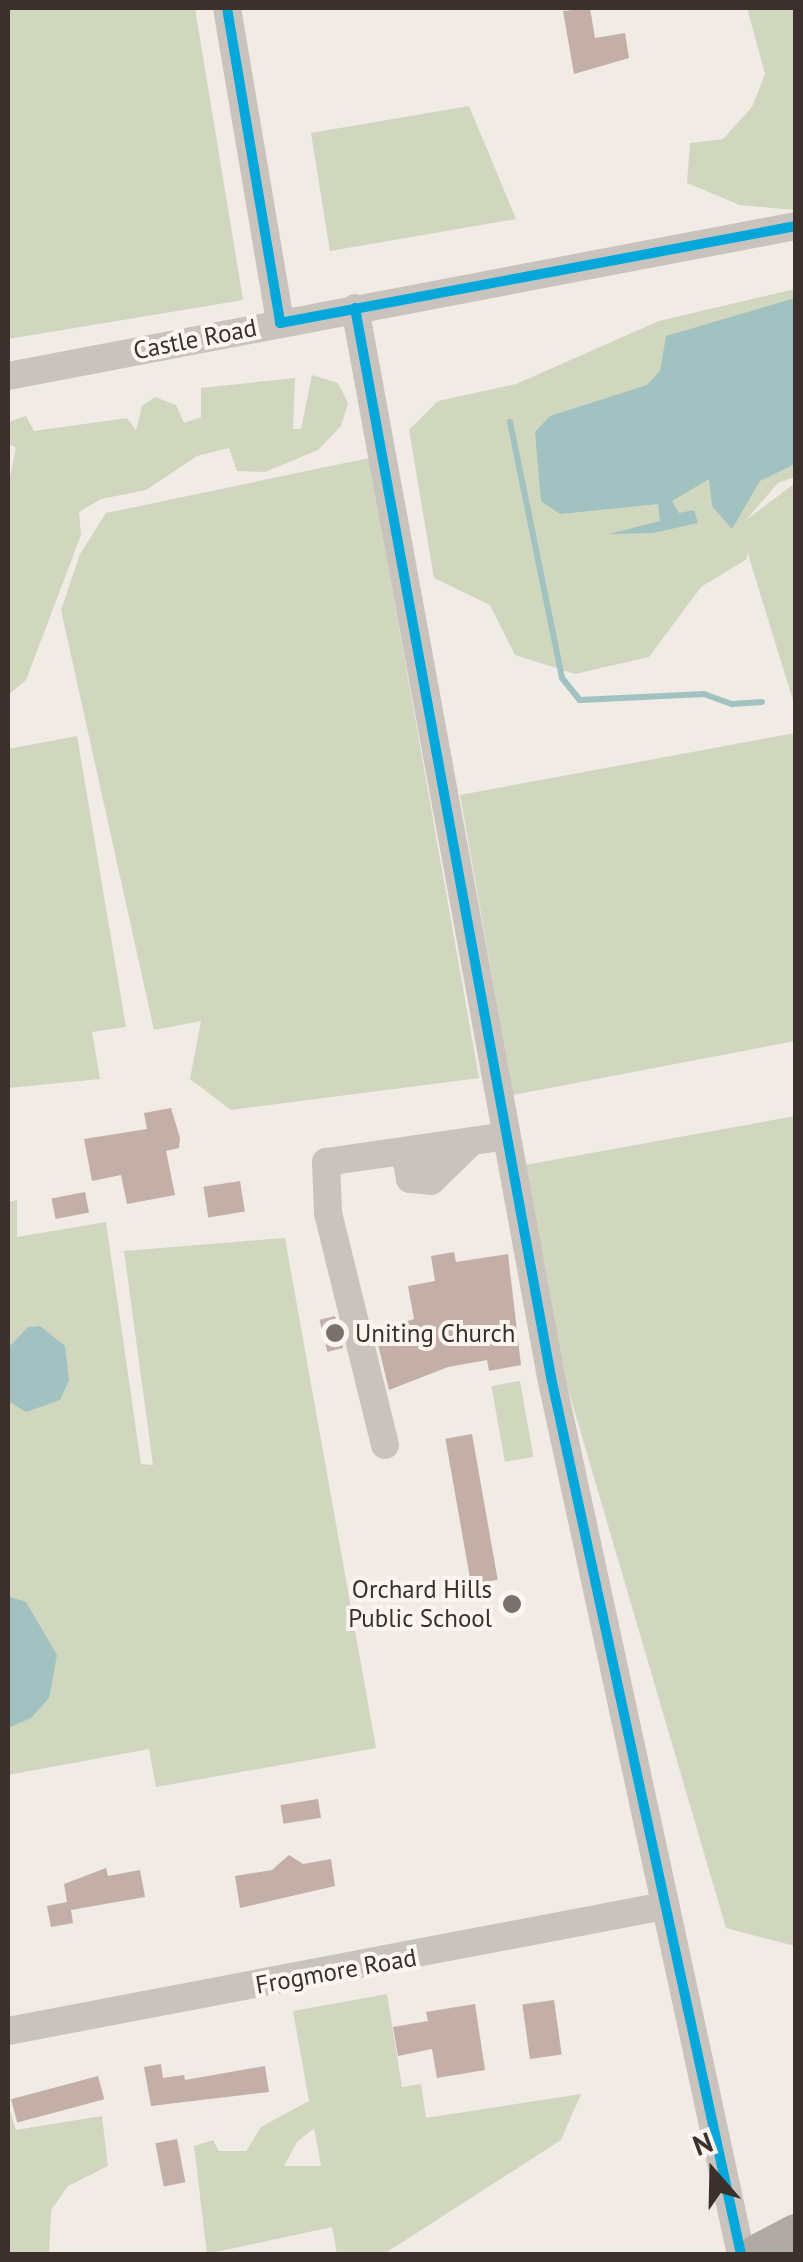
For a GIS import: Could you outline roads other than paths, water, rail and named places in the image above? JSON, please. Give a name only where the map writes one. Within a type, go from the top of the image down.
[{"type":"highway","points":[[758,2254],[796,2234]]},
{"type":"street","points":[[227,8],[280,323]]},
{"type":"street","name":"Castle Road","points":[[8,376],[796,226]]},
{"type":"street","points":[[355,308],[543,1334],[741,2254]]},
{"type":"street","points":[[385,1446],[328,1214],[326,1162],[442,1172],[472,1142],[506,1136]]},
{"type":"street","name":"Frogmore Road","points":[[8,2031],[664,1906]]},
{"type":"water","points":[[795,298],[795,464],[760,481],[732,529],[712,506],[709,479],[672,501],[679,513],[694,510],[698,523],[653,533],[609,534],[660,521],[658,504],[560,514],[541,501],[535,432],[550,416],[647,385],[660,371],[666,336]]},
{"type":"water","points":[[40,1326],[65,1346],[69,1380],[60,1400],[26,1412],[8,1401],[8,1348],[28,1327]]},
{"type":"water","points":[[8,1596],[26,1602],[57,1655],[49,1698],[31,1718],[8,1728]]},
{"type":"waterway","points":[[510,422],[562,678],[580,700],[704,694],[732,704],[762,702]]},
{"type":"place","name":"Uniting Church","points":[[335,1333]]},
{"type":"place","name":"Orchard Hills Public School","points":[[512,1604]]}]
